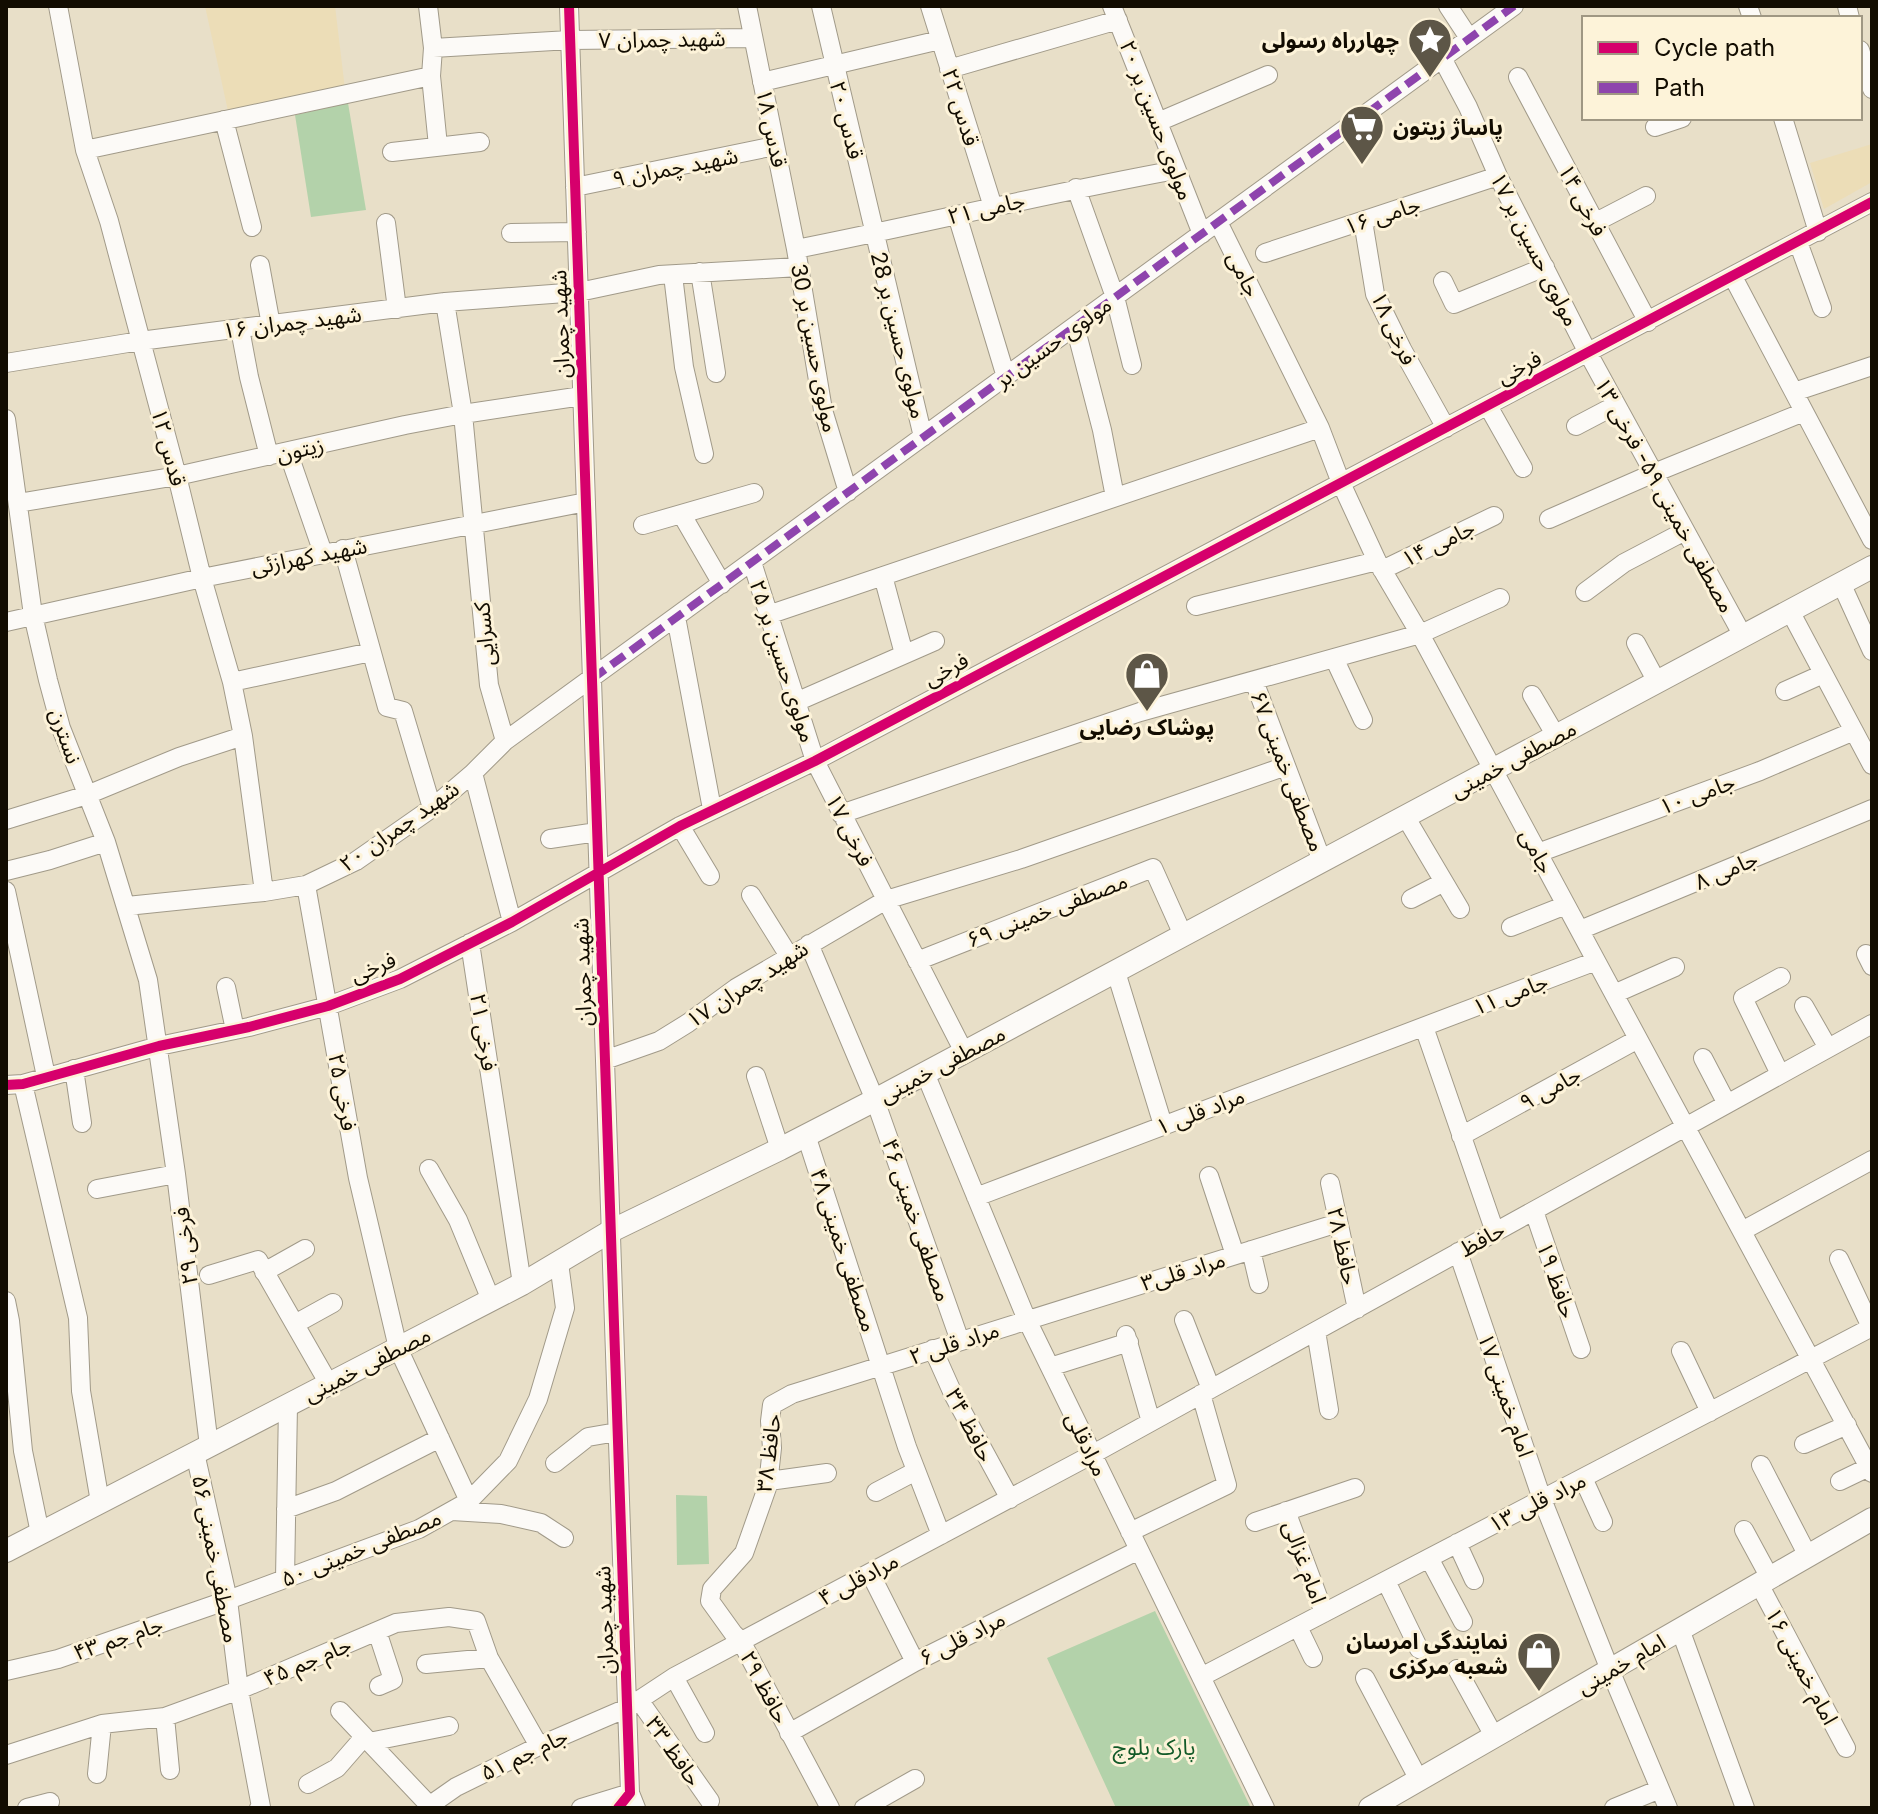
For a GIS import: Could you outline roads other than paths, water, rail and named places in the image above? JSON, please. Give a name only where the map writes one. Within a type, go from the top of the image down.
[{"type":"main road","name":"مصطفی خمینی","points":[[6,1551],[522,1284],[611,1231],[875,1100],[1872,567]]},
{"type":"main road","name":"امام خمینی","points":[[1376,1807],[1872,1520]]},
{"type":"street","name":"قدس ۱۲","points":[[58,6],[85,150],[109,221],[232,682],[243,736],[264,892]]},
{"type":"street","points":[[428,6],[438,146]]},
{"type":"street","name":"شهید چمران","points":[[569,6],[617,1432],[633,1704],[633,1800]]},
{"type":"street","name":"قدس ۱۸","points":[[747,6],[798,258]]},
{"type":"street","name":"قدس ۲۰","points":[[821,6],[874,234]]},
{"type":"street","name":"قدس ۲۲","points":[[930,6],[993,207]]},
{"type":"street","points":[[1448,6],[1469,38]]},
{"type":"street","name":"مولوی حسین بر","points":[[592,679],[1442,58],[1504,9]]},
{"type":"street","points":[[949,69],[1115,13]]},
{"type":"street","name":"مولوی حسین بر ۲۰","points":[[1115,13],[1202,234]]},
{"type":"street","name":"شهید چمران ۷","points":[[433,48],[570,40],[753,38]]},
{"type":"street","points":[[762,82],[940,40]]},
{"type":"street","points":[[1862,56],[1872,89]]},
{"type":"street","name":"مولوی حسین بر ۱۷","points":[[1442,58],[1588,353]]},
{"type":"street","points":[[1158,122],[1268,75]]},
{"type":"street","points":[[85,150],[431,76]]},
{"type":"street","name":"فرخی ۱۴","points":[[1518,77],[1648,322]]},
{"type":"street","points":[[224,120],[252,227]]},
{"type":"street","points":[[1655,127],[1676,120]]},
{"type":"street","points":[[1784,120],[1818,232]]},
{"type":"street","points":[[392,152],[480,142]]},
{"type":"street","name":"شهید چمران ۹","points":[[575,187],[775,146]]},
{"type":"street","name":"جامی ۲۱","points":[[700,272],[798,258],[874,234],[1076,188],[1176,170]]},
{"type":"street","name":"جامی ۱۶","points":[[1265,253],[1498,176]]},
{"type":"street","points":[[1076,188],[1115,297],[1132,365]]},
{"type":"street","points":[[1594,223],[1646,196]]},
{"type":"street","name":"فرخی","points":[[14,1084],[328,1006],[400,979],[512,922],[712,809],[815,761],[1872,202]]},
{"type":"street","points":[[957,215],[1006,377]]},
{"type":"street","name":"فرخی ۱۸","points":[[1363,221],[1375,294],[1446,428]]},
{"type":"street","name":"جامی","points":[[1218,222],[1320,428],[1379,566],[1420,634],[1870,1470]]},
{"type":"street","points":[[386,223],[397,309]]},
{"type":"street","points":[[511,233],[577,232]]},
{"type":"street","name":"مولوی حسین بر 28","points":[[874,234],[923,437]]},
{"type":"street","points":[[1798,242],[1822,308]]},
{"type":"street","name":"مولوی حسین بر 30","points":[[798,258],[823,410],[848,492]]},
{"type":"street","points":[[260,265],[271,325]]},
{"type":"street","points":[[1443,281],[1454,304],[1545,267]]},
{"type":"street","points":[[700,272],[716,373]]},
{"type":"street","name":"شهید چمران ۱۶","points":[[6,363],[140,341],[445,302],[579,292],[659,275],[700,272]]},
{"type":"street","points":[[673,275],[684,367],[704,454]]},
{"type":"street","points":[[1733,277],[1872,540]]},
{"type":"street","name":"کسرایی","points":[[445,302],[463,414],[489,685],[505,741]]},
{"type":"street","points":[[1075,326],[1102,430],[1115,497]]},
{"type":"street","points":[[240,329],[249,377],[323,553]]},
{"type":"street","name":"مصطفی خمینی ۵۹- فرخی ۱۳","points":[[1588,353],[1743,636]]},
{"type":"street","points":[[1794,392],[1872,366]]},
{"type":"street","name":"زیتون","points":[[18,503],[177,476],[405,425],[582,396]]},
{"type":"street","points":[[1576,426],[1616,405]]},
{"type":"street","points":[[1488,406],[1523,468]]},
{"type":"street","points":[[1549,519],[1804,412]]},
{"type":"street","name":"نسترن","points":[[6,419],[18,503],[15,554],[61,728],[106,842],[127,906],[148,980],[159,1046]]},
{"type":"street","points":[[768,615],[1320,428]]},
{"type":"street","points":[[643,525],[754,493]]},
{"type":"street","name":"شهید کهرازئی","points":[[6,622],[202,578],[586,502]]},
{"type":"street","points":[[682,515],[722,584]]},
{"type":"street","name":"جامی ۱۴","points":[[1196,606],[1379,566],[1494,516]]},
{"type":"street","points":[[1585,592],[1624,563],[1685,531]]},
{"type":"street","points":[[343,549],[387,707],[403,711],[432,808]]},
{"type":"street","name":"مولوی حسین بر ۲۵","points":[[752,562],[815,761]]},
{"type":"street","points":[[883,576],[904,654]]},
{"type":"street","points":[[1841,583],[1872,651]]},
{"type":"street","points":[[841,814],[1140,712],[1420,634],[1500,598]]},
{"type":"street","points":[[1790,611],[1872,765]]},
{"type":"street","points":[[676,617],[712,809]]},
{"type":"street","points":[[796,702],[935,641]]},
{"type":"street","points":[[1636,643],[1657,682]]},
{"type":"street","points":[[232,682],[371,652]]},
{"type":"street","points":[[1334,658],[1363,720]]},
{"type":"street","points":[[1785,691],[1823,674]]},
{"type":"street","name":"شهید چمران ۲۰","points":[[127,906],[306,885],[356,861],[432,808],[505,741],[592,679]]},
{"type":"street","name":"مصطفی خمینی ۶۷","points":[[1254,681],[1322,861]]},
{"type":"street","points":[[1532,695],[1556,736]]},
{"type":"street","name":"جامی ۱۰","points":[[1538,853],[1760,771],[1854,731]]},
{"type":"street","points":[[6,820],[87,795],[179,757],[243,736]]},
{"type":"street","name":"فرخی ۱۷","points":[[815,761],[964,1052]]},
{"type":"street","name":"شهید چمران ۱۷","points":[[605,1060],[659,1041],[736,988],[886,900],[1021,859],[1286,766]]},
{"type":"street","points":[[473,773],[512,922]]},
{"type":"street","name":"جامی ۸","points":[[1580,930],[1872,809]]},
{"type":"street","points":[[1405,816],[1460,909]]},
{"type":"street","points":[[680,826],[710,876]]},
{"type":"street","points":[[550,839],[597,832]]},
{"type":"street","points":[[6,871],[106,842]]},
{"type":"street","name":"مصطفی خمینی ۶۹","points":[[917,961],[1153,868],[1183,935]]},
{"type":"street","points":[[1411,899],[1444,882]]},
{"type":"street","name":"فرخی ۲۵","points":[[306,885],[358,1178],[398,1348],[469,1501]]},
{"type":"street","points":[[6,891],[46,1076]]},
{"type":"street","points":[[751,895],[789,956]]},
{"type":"street","points":[[1511,927],[1566,905]]},
{"type":"street","name":"فرخی ۲۱","points":[[470,943],[522,1284]]},
{"type":"street","name":"مصطفی خمینی ۴۶","points":[[809,944],[875,1100],[960,1341]]},
{"type":"street","name":"جامی ۱۱","points":[[1424,1027],[1596,961]]},
{"type":"street","points":[[1614,994],[1675,967]]},
{"type":"street","points":[[1116,972],[1163,1125]]},
{"type":"street","points":[[1780,1074],[1743,998],[1781,977]]},
{"type":"street","points":[[226,987],[235,1030]]},
{"type":"street","points":[[1804,1006],[1828,1048]]},
{"type":"street","name":"حافظ","points":[[1093,1454],[1872,1024]]},
{"type":"street","points":[[1424,1027],[1495,1232]]},
{"type":"street","name":"مراد قلی ۱","points":[[976,1197],[1424,1027]]},
{"type":"street","name":"جامی ۹","points":[[1461,1136],[1638,1039]]},
{"type":"street","name":"فرخی ۲۹","points":[[159,1046],[176,1174],[202,1449]]},
{"type":"street","points":[[1703,1058],[1727,1104]]},
{"type":"street","points":[[74,1069],[82,1123]]},
{"type":"street","name":"مرادقلی","points":[[925,1073],[1027,1320],[1265,1808]]},
{"type":"street","points":[[756,1076],[780,1149]]},
{"type":"street","points":[[14,1084],[78,1318],[81,1391],[100,1502]]},
{"type":"street","name":"مصطفی خمینی ۴۸","points":[[806,1135],[907,1447],[941,1535]]},
{"type":"street","points":[[1742,1231],[1872,1160]]},
{"type":"street","points":[[429,1169],[458,1220],[491,1300]]},
{"type":"street","points":[[97,1189],[176,1174]]},
{"type":"street","points":[[1209,1176],[1259,1284]]},
{"type":"street","name":"حافظ ۲۸","points":[[1330,1183],[1357,1309]]},
{"type":"street","name":"حافظ ۱۹","points":[[1534,1211],[1581,1349]]},
{"type":"street","name":"مراد قلی۳","points":[[1027,1320],[1338,1223]]},
{"type":"street","points":[[264,1272],[305,1249]]},
{"type":"street","name":"امام خمینی ۱۷","points":[[1458,1252],[1542,1499],[1668,1808]]},
{"type":"street","points":[[1839,1259],[1871,1327]]},
{"type":"street","points":[[209,1275],[258,1260],[329,1384]]},
{"type":"street","name":"مصطفی خمینی ۵۰","points":[[228,1600],[419,1529],[469,1501],[508,1461],[538,1399],[565,1308],[559,1263]]},
{"type":"street","points":[[6,1301],[23,1451],[40,1533]]},
{"type":"street","points":[[295,1324],[333,1303]]},
{"type":"street","name":"مراد قلی ۲","points":[[792,1394],[1027,1320]]},
{"type":"street","points":[[1130,1532],[1227,1485],[1206,1392],[1184,1320]]},
{"type":"street","name":"مراد قلی ۱۳","points":[[1201,1677],[1871,1327]]},
{"type":"street","points":[[1316,1331],[1329,1410]]},
{"type":"street","points":[[1050,1367],[1128,1339],[1151,1422]]},
{"type":"street","name":"حافظ ۳۴","points":[[933,1349],[954,1396],[1010,1499]]},
{"type":"street","points":[[1681,1351],[1710,1412]]},
{"type":"street","name":"حافظ ۳۸","points":[[741,1641],[710,1601],[712,1589],[744,1553],[769,1481],[772,1405],[792,1394]]},
{"type":"street","points":[[285,1579],[288,1405]]},
{"type":"street","points":[[1804,1444],[1847,1425]]},
{"type":"street","points":[[555,1463],[588,1437],[617,1432]]},
{"type":"street","points":[[286,1509],[336,1491],[440,1438]]},
{"type":"street","name":"مصطفی خمینی ۵۶","points":[[202,1449],[260,1808]]},
{"type":"street","name":"مرادقلی ۴","points":[[633,1704],[674,1677],[1093,1454]]},
{"type":"street","points":[[1761,1465],[1808,1556]]},
{"type":"street","points":[[1840,1481],[1870,1470]]},
{"type":"street","points":[[876,1492],[916,1471]]},
{"type":"street","points":[[769,1481],[827,1473]]},
{"type":"street","points":[[1583,1478],[1603,1522]]},
{"type":"street","points":[[1255,1522],[1355,1488]]},
{"type":"street","points":[[452,1511],[501,1514],[541,1523],[564,1538]]},
{"type":"street","name":"امام غزالی","points":[[1286,1511],[1324,1613]]},
{"type":"street","name":"امام خمینی ۱۶","points":[[1744,1530],[1764,1581],[1846,1748]]},
{"type":"street","points":[[1457,1543],[1474,1580]]},
{"type":"street","name":"مراد قلی ۶","points":[[789,1733],[915,1662],[1139,1550]]},
{"type":"street","points":[[1429,1558],[1463,1622]]},
{"type":"street","points":[[870,1573],[915,1662]]},
{"type":"street","points":[[1386,1581],[1419,1649]]},
{"type":"street","name":"جام جم ۴۳","points":[[6,1671],[58,1659],[228,1600]]},
{"type":"street","name":"جام جم ۴۵","points":[[6,1755],[102,1724],[165,1717],[239,1690],[396,1623],[449,1617],[476,1621],[489,1658],[539,1746]]},
{"type":"street","points":[[1298,1627],[1313,1658]]},
{"type":"street","points":[[1680,1629],[1742,1800]]},
{"type":"street","points":[[377,1631],[393,1680],[379,1686]]},
{"type":"street","name":"حافظ ۲۹","points":[[741,1641],[830,1808]]},
{"type":"street","points":[[426,1664],[489,1658]]},
{"type":"street","points":[[1457,1669],[1494,1736]]},
{"type":"street","points":[[674,1677],[705,1733]]},
{"type":"street","points":[[1365,1678],[1419,1780]]},
{"type":"street","name":"جام جم ۵۱","points":[[428,1806],[456,1787],[633,1704]]},
{"type":"street","name":"حافظ ۳۳","points":[[633,1704],[710,1801]]},
{"type":"street","points":[[340,1711],[428,1806]]},
{"type":"street","points":[[165,1717],[170,1770]]},
{"type":"street","points":[[97,1774],[102,1724]]},
{"type":"street","points":[[308,1784],[337,1768],[367,1739],[449,1726]]},
{"type":"street","points":[[864,1808],[915,1779]]},
{"type":"street","points":[[1614,1808],[1660,1789]]},
{"type":"street","points":[[581,1808],[633,1800]]},
{"type":"street","points":[[618,1808],[633,1800]]},
{"type":"street","points":[[27,1808],[50,1802]]},
{"type":"place","name":"چهارراه رسولی","points":[[1430,79]]},
{"type":"place","name":"پاساژ زیتون","points":[[1362,166]]},
{"type":"place","name":"پوشاک رضایی","points":[[1147,713]]},
{"type":"place","name":"نمایندگی امرسان شعبه مرکزی","points":[[1539,1693]]},
{"type":"park label","name":"پارک بلوچ","points":[[1154,1747]]}]
